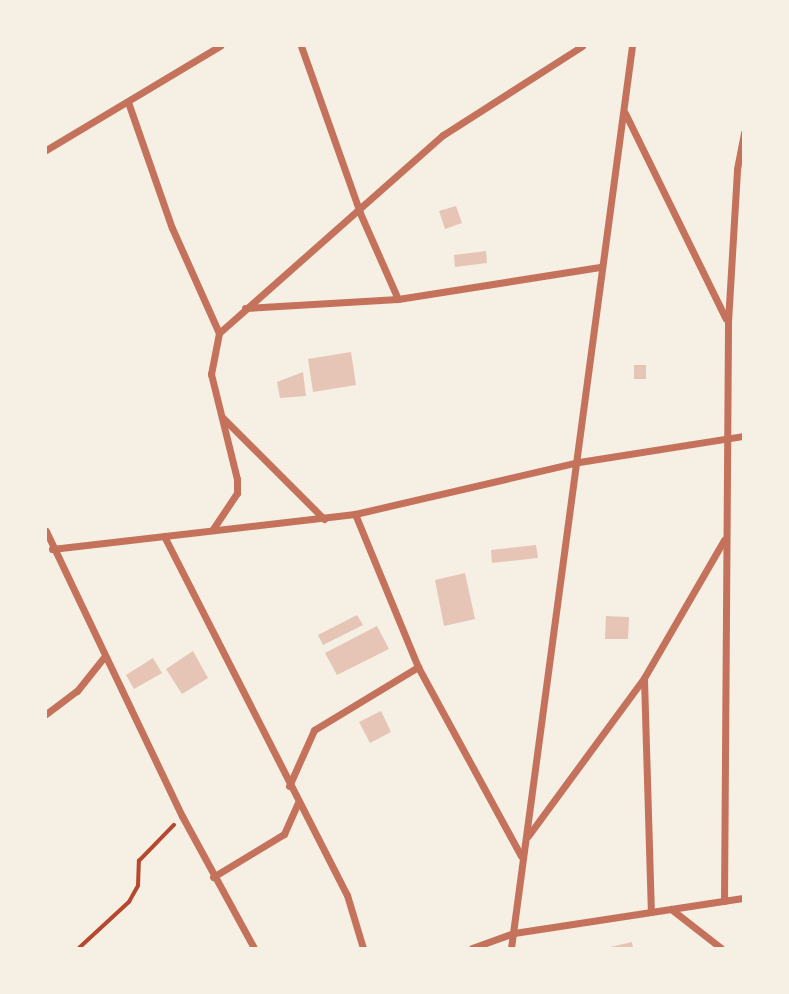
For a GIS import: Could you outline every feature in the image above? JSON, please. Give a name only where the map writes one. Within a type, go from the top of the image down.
[{"type":"street","points":[[46,150],[220,46]]},
{"type":"street","points":[[301,46],[360,213],[398,299]]},
{"type":"street","points":[[213,529],[237,493],[223,417],[211,374],[219,333],[244,308],[360,213],[443,135],[582,46]]},
{"type":"street","points":[[512,948],[521,857],[579,462],[601,267],[632,46]]},
{"type":"street","points":[[128,102],[172,228],[219,333]]},
{"type":"street","points":[[624,112],[728,322]]},
{"type":"street","points":[[724,901],[728,322],[744,133]]},
{"type":"street","points":[[244,308],[398,299],[601,267]]},
{"type":"street","points":[[223,417],[324,519]]},
{"type":"street","points":[[52,549],[355,514],[579,462],[744,436]]},
{"type":"street","points":[[355,514],[418,667],[521,857]]},
{"type":"street","points":[[46,531],[52,549],[182,816],[213,877],[241,918],[254,948]]},
{"type":"street","points":[[163,536],[289,786],[348,895],[363,948]]},
{"type":"street","points":[[525,839],[644,678],[725,540]]},
{"type":"street","points":[[46,714],[77,691],[104,657]]},
{"type":"street","points":[[289,786],[314,730],[418,667]]},
{"type":"street","points":[[644,678],[650,912]]},
{"type":"street","points":[[213,877],[284,834],[298,803]]},
{"type":"street","points":[[472,948],[514,933],[744,898]]},
{"type":"street","points":[[671,909],[721,948]]},
{"type":"path","points":[[79,948],[129,902],[138,886],[139,861],[182,816]]},
{"type":"building","points":[[456,206],[462,223],[445,229],[439,211]]},
{"type":"building","points":[[486,251],[487,263],[455,267],[454,255]]},
{"type":"building","points":[[351,352],[356,385],[313,392],[308,359]]},
{"type":"building","points":[[634,365],[646,365],[646,379],[634,379]]},
{"type":"building","points":[[303,372],[306,396],[280,398],[277,382]]},
{"type":"building","points":[[536,545],[538,558],[492,563],[491,550]]},
{"type":"building","points":[[465,573],[475,619],[444,626],[435,580]]},
{"type":"building","points":[[357,615],[363,625],[323,645],[318,635]]},
{"type":"building","points":[[606,616],[629,617],[628,639],[605,639]]},
{"type":"building","points":[[377,626],[389,649],[337,675],[325,653]]},
{"type":"building","points":[[193,651],[208,678],[182,694],[166,669]]},
{"type":"building","points":[[153,658],[162,673],[134,689],[126,675]]},
{"type":"building","points":[[381,711],[391,732],[370,743],[359,722]]},
{"type":"building","points":[[632,942],[633,948],[610,948],[610,947]]}]
